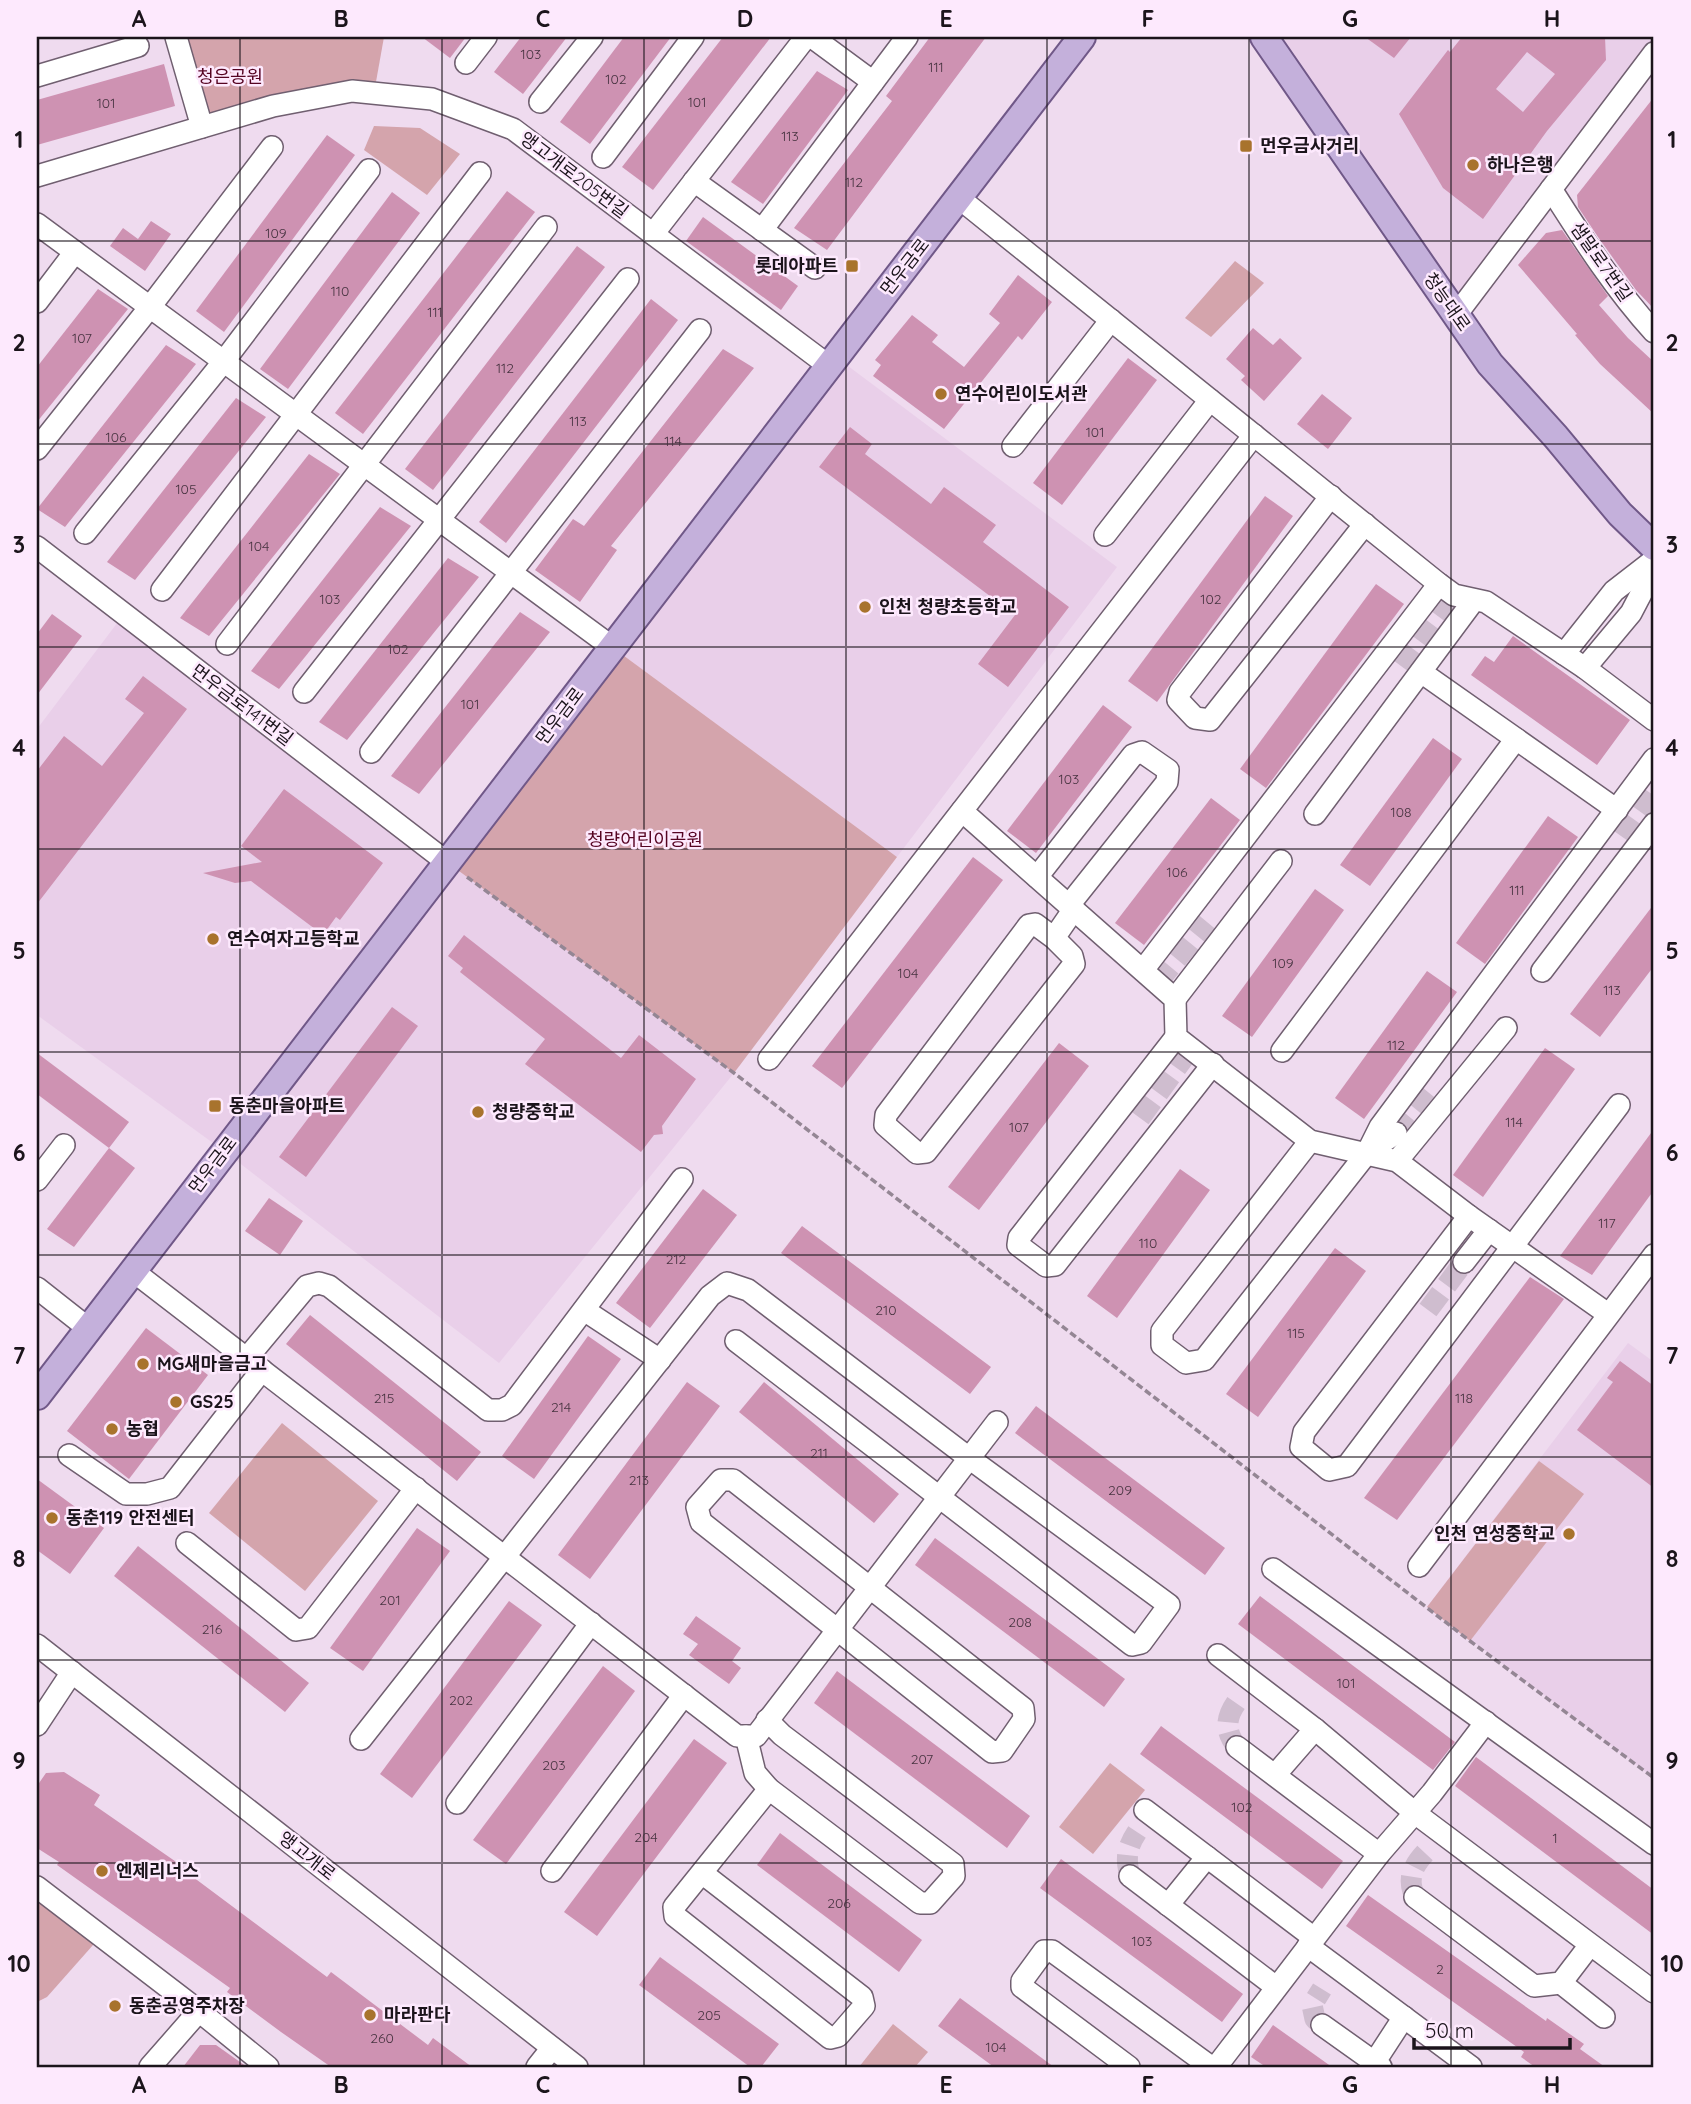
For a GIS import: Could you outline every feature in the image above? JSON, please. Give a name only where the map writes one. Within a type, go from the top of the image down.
[{"type":"main road","name":"먼우금로","points":[[37,1396],[1082,37]]},
{"type":"main road","name":"청능대로","points":[[1264,37],[1490,364],[1620,514],[1654,547]]},
{"type":"street","points":[[176,37],[202,127]]},
{"type":"street","points":[[466,63],[486,37]]},
{"type":"street","points":[[540,102],[592,37]]},
{"type":"street","points":[[603,158],[693,37]]},
{"type":"street","points":[[653,234],[806,37]]},
{"type":"street","points":[[812,37],[873,82]]},
{"type":"street","points":[[762,230],[907,37]]},
{"type":"street","points":[[37,76],[138,46]]},
{"type":"street","points":[[1456,315],[1654,54]]},
{"type":"street","name":"앵고개로205번길","points":[[37,176],[273,106],[352,91],[432,99],[513,129],[829,366]]},
{"type":"street","points":[[37,449],[272,147]]},
{"type":"street","points":[[85,533],[224,361],[369,170]]},
{"type":"street","points":[[162,590],[480,173]]},
{"type":"street","points":[[694,181],[815,268]]},
{"type":"street","name":"샘말로7번길","points":[[1551,189],[1597,261],[1654,332]]},
{"type":"street","points":[[959,198],[1454,595],[1486,603],[1585,668],[1654,720]]},
{"type":"street","points":[[37,224],[612,647]]},
{"type":"street","points":[[227,644],[546,227]]},
{"type":"street","points":[[37,302],[75,252]]},
{"type":"street","points":[[304,692],[628,279]]},
{"type":"street","points":[[1013,446],[1111,320]]},
{"type":"street","points":[[371,752],[700,330]]},
{"type":"street","points":[[1105,535],[1210,400]]},
{"type":"street","points":[[769,1059],[1254,435]]},
{"type":"street","points":[[1331,496],[1180,692],[1178,700],[1195,718],[1210,720],[1365,524]]},
{"type":"street","name":"먼우금로141번길","points":[[37,547],[448,863]]},
{"type":"street","points":[[1564,654],[1614,591],[1654,560]]},
{"type":"street","points":[[1585,668],[1631,613],[1654,569]]},
{"type":"street","points":[[1143,970],[1440,584]]},
{"type":"street","points":[[1315,814],[1474,600]]},
{"type":"street","points":[[1421,672],[1617,810]]},
{"type":"street","points":[[1282,1051],[1516,739]]},
{"type":"street","points":[[1037,877],[1133,755],[1142,752],[1168,770],[1167,782],[1071,907],[1054,938]]},
{"type":"street","points":[[1310,1141],[1161,1331],[1162,1345],[1186,1363],[1204,1360],[1367,1153],[1380,1127],[1654,759]]},
{"type":"street","points":[[962,811],[1175,999]]},
{"type":"street","points":[[1542,971],[1654,824]]},
{"type":"street","points":[[1213,1064],[1055,1265],[1046,1266],[1018,1245],[1019,1238],[1176,1037],[1175,999],[1281,861]]},
{"type":"street","points":[[1035,924],[1054,938],[1072,956],[1074,964],[926,1152],[917,1153],[885,1125],[886,1115],[1029,925],[1035,924]]},
{"type":"street","points":[[1398,1161],[1506,1028]]},
{"type":"street","points":[[1176,1037],[1310,1141],[1398,1161],[1469,1216],[1608,1314]]},
{"type":"street","points":[[1469,1216],[1304,1432],[1301,1447],[1329,1470],[1347,1466],[1619,1105]]},
{"type":"street","points":[[1367,1153],[1396,1133]]},
{"type":"street","points":[[37,1180],[65,1145]]},
{"type":"street","points":[[69,1455],[126,1494],[147,1494],[170,1488],[307,1286],[319,1283],[329,1286],[488,1410],[502,1410],[512,1405],[682,1179]]},
{"type":"street","points":[[1464,1262],[1489,1230]]},
{"type":"street","points":[[1419,1566],[1654,1255]]},
{"type":"street","points":[[133,1271],[737,1736],[756,1736],[997,1422]]},
{"type":"street","points":[[361,1739],[710,1296],[727,1283],[748,1290],[969,1458],[1169,1605],[1141,1643],[1132,1645],[736,1341]]},
{"type":"street","points":[[37,1288],[89,1329]]},
{"type":"street","points":[[584,1310],[660,1360]]},
{"type":"street","points":[[722,1480],[733,1480],[870,1587],[1023,1708],[1024,1719],[1002,1751],[992,1752],[701,1522],[697,1507],[722,1480]]},
{"type":"street","points":[[187,1543],[296,1630],[308,1628],[416,1488]]},
{"type":"street","points":[[1273,1569],[1654,1844]]},
{"type":"street","points":[[457,1803],[592,1623]]},
{"type":"street","name":"앵고개로","points":[[37,1644],[577,2067]]},
{"type":"street","points":[[1218,1655],[1315,1729],[1415,1813],[1654,1992]]},
{"type":"street","points":[[37,1726],[72,1672]]},
{"type":"street","points":[[552,1871],[684,1695]]},
{"type":"street","points":[[746,1736],[755,1773],[769,1789],[920,1902],[930,1903],[954,1876],[953,1864],[782,1735],[767,1720]]},
{"type":"street","points":[[1129,2067],[1023,1987],[1022,1980],[1044,1951],[1052,1951],[1213,2067],[1486,1722]]},
{"type":"street","points":[[1275,1775],[1315,1729]]},
{"type":"street","points":[[1237,1746],[1379,1854]]},
{"type":"street","points":[[702,1873],[862,1997],[864,2006],[838,2036],[830,2038],[675,1916],[674,1907],[769,1789]]},
{"type":"street","points":[[1145,1810],[1404,2017],[1471,2067]]},
{"type":"street","points":[[1168,1905],[1207,1857]]},
{"type":"street","points":[[1130,1876],[1276,1987]]},
{"type":"street","points":[[37,1887],[268,2067]]},
{"type":"street","points":[[1415,1897],[1534,1986],[1561,1983],[1604,2017]]},
{"type":"street","points":[[1561,1983],[1590,1945]]},
{"type":"street","points":[[150,2067],[199,2011]]},
{"type":"street","points":[[1322,2025],[1378,2065],[1404,2017]]},
{"type":"street","points":[[537,2067],[552,2048]]},
{"type":"path","points":[[448,863],[734,1073],[1470,1641],[1654,1779]]},
{"type":"shaded area","points":[[1263,37],[1654,37],[1654,56],[1456,315]]},
{"type":"shaded area","name":"인천 청량초등학교","points":[[836,357],[1117,567],[897,857],[612,647]]},
{"type":"shaded area","points":[[124,614],[448,863],[734,1073],[499,1363],[224,1151],[37,1015],[37,729]]},
{"type":"shaded area","name":"인천 연성중학교","points":[[1628,1343],[1654,1362],[1654,1778],[1427,1607]]},
{"type":"green space","name":"청은공원","points":[[176,37],[384,37],[374,93],[202,127]]},
{"type":"green space","points":[[374,126],[420,128],[460,154],[427,195],[364,150]]},
{"type":"green space","points":[[1235,261],[1264,283],[1211,337],[1185,318]]},
{"type":"green space","name":"청량어린이공원","points":[[612,647],[897,857],[734,1073],[448,863]]},
{"type":"green space","points":[[282,1423],[378,1501],[305,1591],[209,1513]]},
{"type":"green space","points":[[1539,1461],[1584,1494],[1470,1641],[1427,1607]]},
{"type":"green space","points":[[1110,1763],[1145,1790],[1093,1854],[1059,1827]]},
{"type":"green space","points":[[37,1887],[101,1936],[47,1997],[37,2002]]},
{"type":"green space","points":[[893,2024],[928,2052],[915,2067],[859,2067]]},
{"type":"building","points":[[422,37],[466,37],[450,58]]},
{"type":"building","points":[[521,37],[567,37],[523,94],[494,72]]},
{"type":"building","points":[[624,37],[671,37],[590,144],[560,122]]},
{"type":"building","points":[[723,37],[771,37],[653,190],[622,167]]},
{"type":"building","points":[[930,37],[986,37],[827,250],[794,228],[892,101],[886,96]]},
{"type":"building","points":[[1365,37],[1411,37],[1394,58]]},
{"type":"building","points":[[1462,37],[1605,37],[1606,60],[1547,131],[1483,219],[1443,188],[1399,114],[1448,50],[1450,52]],"holes":[[[1527,52],[1555,74],[1523,112],[1496,89]]]},
{"type":"building","points":[[164,64],[175,106],[37,145],[37,100]]},
{"type":"building","points":[[817,71],[848,90],[763,204],[731,182]]},
{"type":"building","points":[[1654,97],[1654,309],[1636,290],[1598,237],[1578,207],[1577,195]]},
{"type":"building","points":[[327,135],[355,155],[224,332],[196,311]]},
{"type":"building","points":[[507,191],[535,212],[363,434],[335,413]]},
{"type":"building","points":[[392,192],[420,213],[288,389],[260,369]]},
{"type":"building","points":[[703,217],[798,286],[781,310],[686,241]]},
{"type":"building","points":[[151,221],[171,234],[145,271],[110,246],[123,228],[138,239]]},
{"type":"building","points":[[1562,230],[1608,296],[1599,305],[1654,362],[1654,414],[1600,364],[1518,265],[1546,233]]},
{"type":"building","points":[[577,246],[605,267],[433,490],[405,469]]},
{"type":"building","points":[[1018,275],[1052,302],[1022,340],[1018,336],[944,429],[873,376],[881,365],[875,360],[912,315],[938,335],[932,342],[964,367],[1000,323],[989,314]]},
{"type":"building","points":[[98,289],[128,309],[37,422],[37,367]]},
{"type":"building","points":[[651,299],[678,320],[506,543],[479,522]]},
{"type":"building","points":[[1253,328],[1273,345],[1280,338],[1302,358],[1264,401],[1241,380],[1245,376],[1226,359]]},
{"type":"building","points":[[166,345],[196,364],[65,527],[37,509]]},
{"type":"building","points":[[723,349],[754,368],[611,546],[617,550],[580,602],[535,570],[573,519],[584,526]]},
{"type":"building","points":[[1128,358],[1157,380],[1062,505],[1033,483]]},
{"type":"building","points":[[1322,394],[1352,418],[1328,449],[1297,424]]},
{"type":"building","points":[[236,398],[266,417],[135,580],[107,562]]},
{"type":"building","points":[[850,427],[872,444],[865,454],[931,504],[944,487],[996,525],[983,542],[1069,607],[1008,687],[978,664],[1015,615],[819,467]]},
{"type":"building","points":[[309,454],[340,474],[209,636],[180,618]]},
{"type":"building","points":[[1265,496],[1293,516],[1157,702],[1128,681]]},
{"type":"building","points":[[380,507],[411,526],[279,689],[251,671]]},
{"type":"building","points":[[448,558],[479,577],[347,740],[319,722]]},
{"type":"building","points":[[1376,584],[1404,604],[1266,788],[1240,769]]},
{"type":"building","points":[[520,612],[550,632],[419,794],[391,776]]},
{"type":"building","points":[[52,614],[82,636],[37,695],[37,634]]},
{"type":"building","points":[[1513,636],[1630,720],[1597,765],[1471,675],[1485,656],[1494,662]]},
{"type":"building","points":[[143,676],[187,709],[37,904],[37,771],[64,736],[102,766],[144,713],[125,699]]},
{"type":"building","points":[[1103,705],[1132,727],[1036,853],[1007,831]]},
{"type":"building","points":[[1433,738],[1462,759],[1370,886],[1340,865]]},
{"type":"building","points":[[284,789],[383,863],[340,920],[336,917],[323,935],[251,881],[235,883],[203,873],[262,862],[241,846]]},
{"type":"building","points":[[1211,798],[1240,820],[1144,945],[1115,923]]},
{"type":"building","points":[[1548,816],[1578,837],[1485,964],[1456,943]]},
{"type":"building","points":[[973,857],[1003,880],[842,1088],[812,1066]]},
{"type":"building","points":[[1315,889],[1344,910],[1252,1037],[1222,1016]]},
{"type":"building","points":[[1654,904],[1654,966],[1600,1037],[1570,1014]]},
{"type":"building","points":[[464,935],[621,1058],[639,1035],[696,1079],[662,1126],[663,1134],[654,1135],[641,1152],[525,1064],[545,1039],[460,972],[463,968],[448,956]]},
{"type":"building","points":[[1427,971],[1457,992],[1364,1119],[1335,1098]]},
{"type":"building","points":[[392,1007],[418,1026],[306,1177],[279,1157]]},
{"type":"building","points":[[1059,1043],[1089,1066],[979,1210],[948,1187]]},
{"type":"building","points":[[1545,1048],[1575,1069],[1483,1197],[1453,1175]]},
{"type":"building","points":[[37,1053],[129,1122],[109,1148],[37,1094]]},
{"type":"building","points":[[1654,1129],[1654,1190],[1592,1275],[1560,1256]]},
{"type":"building","points":[[109,1148],[135,1168],[74,1247],[47,1229]]},
{"type":"building","points":[[1180,1169],[1210,1190],[1117,1318],[1087,1296]]},
{"type":"building","points":[[703,1189],[737,1215],[650,1328],[616,1303]]},
{"type":"building","points":[[269,1198],[303,1221],[280,1255],[245,1231]]},
{"type":"building","points":[[802,1226],[991,1367],[970,1394],[781,1253]]},
{"type":"building","points":[[1335,1248],[1366,1271],[1258,1417],[1226,1394]]},
{"type":"building","points":[[1530,1277],[1564,1299],[1397,1520],[1364,1498]]},
{"type":"building","points":[[310,1315],[481,1452],[457,1481],[286,1344]]},
{"type":"building","points":[[146,1328],[208,1375],[129,1479],[67,1431]]},
{"type":"building","points":[[588,1336],[621,1359],[534,1479],[502,1456]]},
{"type":"building","points":[[1620,1361],[1654,1386],[1654,1488],[1577,1430],[1613,1382],[1607,1378]]},
{"type":"building","points":[[687,1382],[720,1406],[590,1579],[558,1555]]},
{"type":"building","points":[[764,1382],[899,1494],[874,1523],[739,1412]]},
{"type":"building","points":[[1036,1406],[1225,1548],[1205,1575],[1015,1433]]},
{"type":"building","points":[[37,1479],[104,1528],[70,1574],[37,1550]]},
{"type":"building","points":[[417,1528],[450,1551],[363,1671],[330,1648]]},
{"type":"building","points":[[935,1538],[1125,1679],[1104,1707],[915,1565]]},
{"type":"building","points":[[138,1546],[309,1683],[285,1712],[114,1576]]},
{"type":"building","points":[[1260,1596],[1455,1742],[1433,1770],[1238,1624]]},
{"type":"building","points":[[509,1601],[542,1625],[412,1798],[380,1774]]},
{"type":"building","points":[[696,1616],[741,1648],[732,1661],[741,1668],[729,1684],[689,1655],[698,1644],[683,1634]]},
{"type":"building","points":[[603,1666],[635,1691],[506,1864],[473,1840]]},
{"type":"building","points":[[837,1671],[1030,1816],[1007,1848],[814,1703]]},
{"type":"building","points":[[1161,1726],[1343,1861],[1322,1889],[1140,1754]]},
{"type":"building","points":[[694,1739],[727,1763],[597,1936],[564,1912]]},
{"type":"building","points":[[1476,1757],[1654,1890],[1654,1935],[1455,1786]]},
{"type":"building","points":[[64,1772],[100,1795],[94,1805],[195,1875],[193,1877],[327,1977],[331,1972],[428,2045],[433,2038],[472,2067],[331,2067],[281,2032],[227,1992],[230,1988],[37,1848],[37,1786],[46,1773]]},
{"type":"building","points":[[780,1833],[922,1940],[899,1972],[757,1865]]},
{"type":"building","points":[[1061,1859],[1243,1994],[1222,2022],[1040,1888]]},
{"type":"building","points":[[1368,1895],[1546,2021],[1547,2018],[1584,2044],[1580,2049],[1605,2067],[1535,2067],[1521,2057],[1524,2052],[1346,1926]]},
{"type":"building","points":[[660,1957],[779,2044],[761,2067],[750,2067],[639,1985]]},
{"type":"building","points":[[960,1998],[1054,2067],[994,2067],[938,2026]]},
{"type":"building","points":[[1273,2025],[1332,2067],[1266,2067],[1251,2057]]},
{"type":"building","points":[[200,2045],[216,2045],[247,2067],[183,2067]]},
{"type":"tunnel","points":[[1401,666],[1454,595]]},
{"type":"tunnel","points":[[1621,836],[1654,790]]},
{"type":"tunnel","points":[[1157,983],[1207,922]]},
{"type":"tunnel","points":[[1140,1118],[1191,1048]]},
{"type":"tunnel","points":[[1396,1133],[1433,1088]]},
{"type":"tunnel","points":[[1428,1310],[1464,1262]]},
{"type":"tunnel","points":[[1236,1703],[1228,1725],[1230,1736],[1237,1747]]},
{"type":"tunnel","points":[[1130,1876],[1128,1853],[1137,1832]]},
{"type":"tunnel","points":[[1415,1897],[1411,1884],[1412,1873],[1425,1853]]},
{"type":"tunnel","points":[[1322,1989],[1312,2005],[1315,2019],[1322,2025]]},
{"type":"place","name":"먼우금사거리","points":[[1246,146]]},
{"type":"place","name":"하나은행","points":[[1473,165]]},
{"type":"place","name":"롯데아파트","points":[[852,266]]},
{"type":"place","name":"연수어린이도서관","points":[[941,394]]},
{"type":"place","name":"인천 청량초등학교","points":[[865,607]]},
{"type":"place","name":"연수여자고등학교","points":[[213,939]]},
{"type":"place","name":"동춘마을아파트","points":[[215,1106]]},
{"type":"place","name":"청량중학교","points":[[478,1112]]},
{"type":"place","name":"MG새마을금고","points":[[143,1364]]},
{"type":"place","name":"GS25","points":[[176,1402]]},
{"type":"place","name":"농협","points":[[112,1429]]},
{"type":"place","name":"동춘119 안전센터","points":[[52,1518]]},
{"type":"place","name":"인천 연성중학교","points":[[1569,1534]]},
{"type":"place","name":"엔제리너스","points":[[102,1871]]},
{"type":"place","name":"동춘공영주차장","points":[[115,2006]]},
{"type":"place","name":"마라판다","points":[[370,2015]]}]
